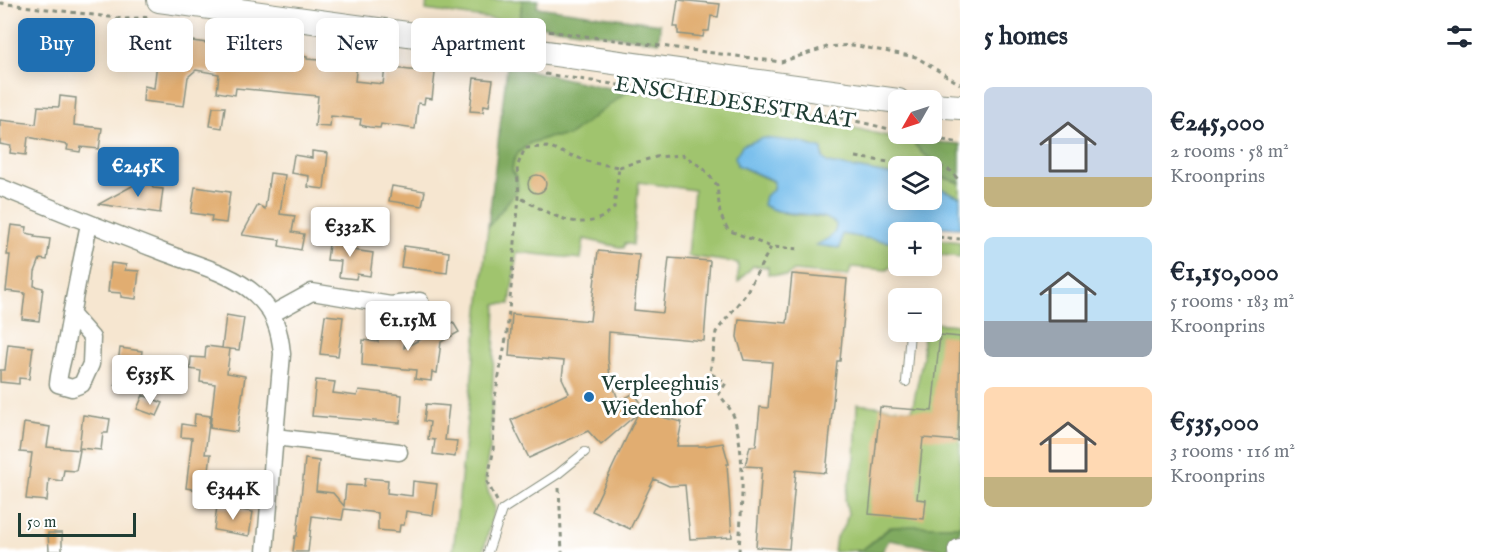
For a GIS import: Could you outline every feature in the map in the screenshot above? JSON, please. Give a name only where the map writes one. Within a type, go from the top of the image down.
[{"type":"main road","name":"ENSCHEDESESTRAAT","points":[[156,8],[888,100]]},
{"type":"main road","points":[[942,106],[960,107]]},
{"type":"street","points":[[0,187],[229,278],[254,293],[272,314],[281,333],[282,354],[265,552]]},
{"type":"street","points":[[71,314],[89,224]]},
{"type":"street","points":[[272,314],[312,292],[391,305],[420,301]]},
{"type":"street","points":[[275,437],[399,452]]},
{"type":"lane","points":[[906,381],[909,342]]},
{"type":"lane","points":[[488,552],[502,510],[558,474],[585,452]]},
{"type":"path","points":[[0,3],[125,19],[156,8]]},
{"type":"path","name":"ENSCHEDESESTRAAT","points":[[546,32],[781,62],[826,47],[852,45],[916,57],[960,84]]},
{"type":"path","name":"ENSCHEDESESTRAAT","points":[[541,74],[847,119],[888,129]]},
{"type":"path","points":[[942,141],[960,144]]},
{"type":"path","points":[[502,510],[487,482],[493,453],[495,397],[507,333],[519,197],[517,167],[525,148],[547,147],[593,164],[619,167],[656,157],[682,155],[703,168],[717,185],[720,214],[728,230],[771,247],[801,249]]},
{"type":"path","points":[[856,157],[888,162]]},
{"type":"path","points":[[519,197],[549,213],[577,222],[597,220],[614,208],[619,167]]},
{"type":"path","points":[[942,167],[951,171],[960,182]]},
{"type":"path","points":[[942,238],[960,239]]},
{"type":"path","points":[[739,552],[743,505],[741,454],[734,415],[719,394],[726,383],[710,373],[716,332],[745,295],[771,247]]},
{"type":"path","points":[[558,474],[562,552]]},
{"type":"green space","points":[[427,0],[522,0],[520,18],[484,18],[426,10]]},
{"type":"green space","points":[[522,0],[538,0],[537,7],[660,24],[659,42],[546,27],[546,18],[520,18]]},
{"type":"green space","points":[[506,72],[537,72],[628,91],[568,136],[549,137],[530,143],[518,153],[513,162],[512,171],[517,178],[518,189],[488,227]]},
{"type":"green space","points":[[628,91],[807,116],[888,136],[888,144],[914,144],[926,156],[888,156],[888,174],[828,163],[823,158],[822,149],[800,142],[737,165],[774,182],[773,190],[783,213],[828,218],[837,224],[833,234],[817,245],[840,248],[842,234],[888,242],[887,270],[852,267],[848,276],[794,271],[786,276],[768,274],[768,267],[753,266],[738,282],[738,263],[688,256],[694,190],[639,182],[633,245],[625,243],[624,248],[584,239],[581,259],[517,252],[510,304],[496,304],[490,449],[486,472],[488,492],[495,508],[483,552],[453,552],[488,227],[504,207],[517,178],[512,171],[513,162],[518,153],[530,143],[549,137],[568,136]]},
{"type":"green space","points":[[914,144],[960,144],[960,183],[942,177],[942,156],[926,156]]},
{"type":"green space","points":[[942,177],[960,183],[960,197],[942,189]]},
{"type":"green space","points":[[942,240],[960,242],[960,257],[942,255]]},
{"type":"green space","points":[[942,324],[960,325],[960,526],[890,527],[862,550],[834,552],[836,537],[845,525],[848,513],[845,499],[855,459],[857,404],[912,410],[923,357],[923,342],[942,342]]},
{"type":"green space","points":[[960,526],[960,531],[949,551],[889,540],[882,552],[856,552],[891,528]]},
{"type":"water","points":[[764,138],[800,142],[822,149],[823,158],[828,163],[888,174],[888,210],[942,210],[942,189],[960,197],[960,228],[942,227],[942,222],[888,222],[888,242],[842,234],[840,248],[816,245],[833,235],[836,224],[819,216],[781,212],[763,205],[765,196],[773,190],[774,181],[737,165],[735,156],[743,145]]},
{"type":"building","points":[[678,0],[720,4],[718,17],[711,16],[709,31],[704,31],[703,37],[678,34],[678,27],[674,27]]},
{"type":"building","points":[[193,41],[205,43],[205,72],[196,70],[188,77],[184,106],[143,101],[144,86],[154,88],[156,72],[193,72]]},
{"type":"building","points":[[304,57],[316,60],[316,72],[356,72],[355,81],[383,84],[384,72],[399,72],[399,69],[411,70],[411,72],[435,73],[432,99],[425,98],[424,104],[418,103],[415,129],[381,124],[380,128],[369,127],[360,125],[361,119],[331,116],[330,127],[315,126],[318,96],[236,88],[235,95],[217,92],[219,74],[208,72],[304,72]]},
{"type":"building","points":[[474,78],[493,80],[489,106],[484,105],[483,112],[470,111]]},
{"type":"building","points":[[60,96],[76,98],[74,125],[102,128],[99,149],[81,147],[80,152],[67,150],[68,145],[28,137],[26,155],[10,153],[11,146],[0,144],[0,120],[36,124],[38,106],[59,107]]},
{"type":"building","points":[[213,107],[225,107],[222,128],[210,126]]},
{"type":"building","points":[[312,151],[328,153],[324,189],[308,187],[309,176],[291,173],[294,155],[312,158]]},
{"type":"building","points":[[270,173],[285,175],[280,214],[295,216],[292,232],[304,234],[301,250],[279,246],[280,240],[242,235],[258,205],[265,209]]},
{"type":"building","points":[[537,175],[545,180],[546,184],[541,192],[537,193],[529,188],[528,184],[533,176]]},
{"type":"building","points":[[143,180],[150,183],[153,188],[163,189],[160,213],[99,204]]},
{"type":"building","points":[[392,186],[425,191],[422,206],[389,201]]},
{"type":"building","points":[[195,187],[230,192],[226,223],[211,221],[212,216],[191,213]]},
{"type":"building","points":[[11,225],[27,227],[26,233],[35,235],[34,237],[50,239],[47,260],[40,259],[35,272],[34,286],[43,288],[39,321],[22,319],[25,293],[6,291]]},
{"type":"building","points":[[330,237],[354,240],[353,250],[373,253],[370,276],[357,274],[356,279],[339,277],[341,261],[327,260]]},
{"type":"building","points":[[404,246],[449,252],[447,273],[401,267]]},
{"type":"building","name":"Verpleeghuis Wiedenhof","points":[[598,251],[639,255],[634,310],[663,313],[669,258],[710,261],[704,341],[609,332],[608,359],[610,377],[619,402],[634,393],[649,414],[682,422],[677,446],[723,443],[729,464],[727,464],[732,537],[690,539],[685,485],[669,486],[654,479],[630,529],[592,511],[638,413],[601,445],[588,431],[529,458],[517,434],[511,420],[569,393],[562,378],[564,361],[509,356],[512,314],[590,321]]},
{"type":"building","points":[[111,263],[126,265],[125,270],[139,271],[136,299],[121,297],[121,293],[108,292]]},
{"type":"building","points":[[792,274],[847,279],[840,361],[837,361],[826,473],[796,470],[789,549],[756,547],[762,467],[745,466],[750,446],[756,446],[760,407],[768,408],[772,362],[744,360],[737,337],[739,319],[787,323]]},
{"type":"building","points":[[226,315],[244,318],[239,350],[222,348]]},
{"type":"building","points":[[325,315],[343,317],[338,356],[320,354]]},
{"type":"building","points":[[453,322],[459,332],[441,342],[437,373],[432,372],[431,381],[415,379],[416,370],[362,365],[363,340],[378,342],[379,334],[405,337],[404,348]]},
{"type":"building","points":[[942,335],[960,337],[958,441],[923,438],[917,499],[926,500],[924,519],[869,514],[880,407],[932,411],[939,342],[942,342]]},
{"type":"building","points":[[8,344],[33,347],[29,379],[19,378],[19,384],[0,382],[0,370],[5,370]]},
{"type":"building","points":[[206,346],[230,349],[227,373],[245,376],[237,432],[210,428],[215,384],[200,382],[201,371],[190,369],[191,357],[205,358]]},
{"type":"building","points":[[120,348],[142,351],[137,388],[115,385]]},
{"type":"building","points":[[316,380],[335,382],[333,393],[357,396],[359,390],[402,395],[400,423],[312,416]]},
{"type":"building","points":[[143,395],[163,403],[157,416],[137,409]]},
{"type":"building","points":[[426,404],[449,406],[445,440],[457,441],[455,457],[433,454],[435,440],[428,439],[430,422],[424,421]]},
{"type":"building","points":[[195,414],[210,416],[205,454],[211,454],[208,477],[227,480],[225,494],[186,488],[192,438],[181,437],[182,424],[194,426]]},
{"type":"building","points":[[83,415],[110,419],[108,433],[103,433],[101,450],[79,448]]},
{"type":"building","points":[[24,423],[50,427],[47,447],[80,450],[76,471],[64,470],[62,481],[49,479],[47,501],[26,499],[32,453],[20,452]]},
{"type":"building","points":[[305,459],[319,461],[316,491],[333,493],[344,506],[346,485],[364,486],[365,478],[388,480],[387,493],[412,496],[413,481],[437,484],[433,515],[406,511],[404,525],[400,525],[399,532],[378,530],[378,513],[344,509],[342,520],[312,516],[308,552],[293,552],[295,536],[297,536]]},
{"type":"building","points":[[217,506],[253,512],[249,536],[214,530]]},
{"type":"building","points":[[48,533],[62,533],[62,551],[49,551]]},
{"type":"place","name":"Verpleeghuis Wiedenhof","points":[[589,397]]}]
